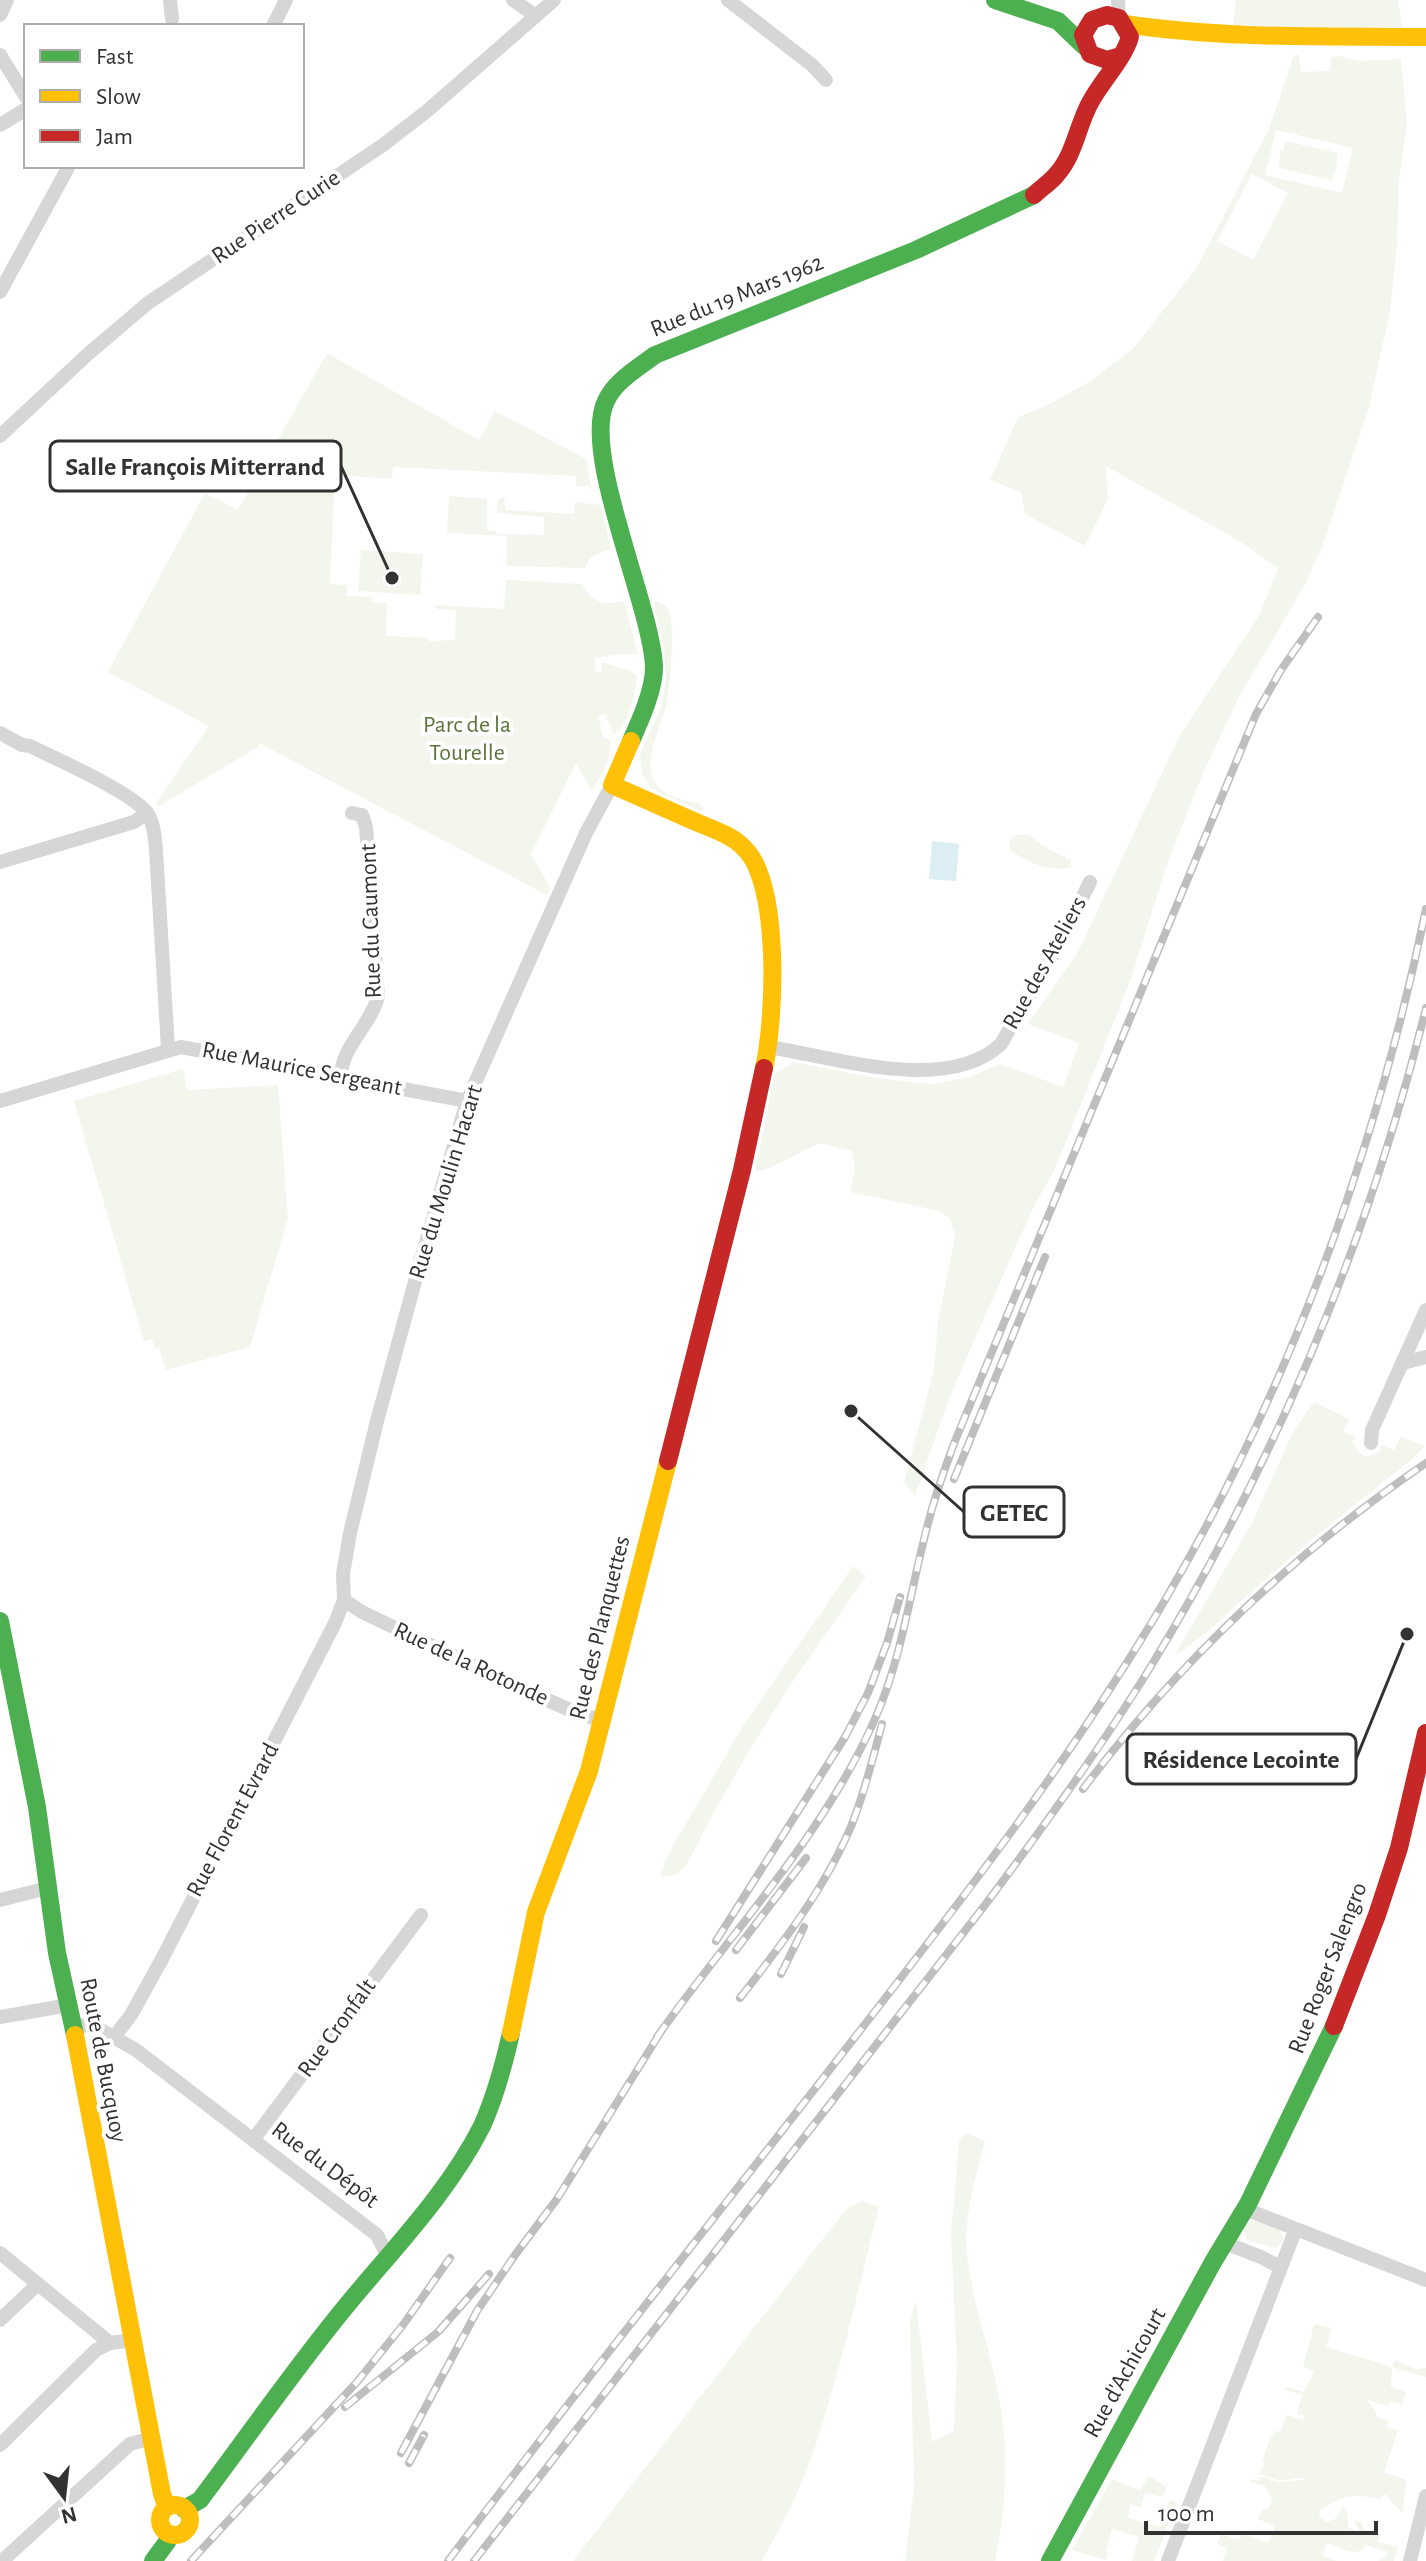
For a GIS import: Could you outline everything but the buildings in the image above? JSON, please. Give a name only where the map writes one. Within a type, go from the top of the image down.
[{"type":"street","points":[[0,15],[7,0]]},
{"type":"street","points":[[170,0],[172,19]]},
{"type":"street","points":[[274,24],[286,0]]},
{"type":"street","points":[[513,0],[536,16]]},
{"type":"street","name":"Rue Pierre Curie","points":[[0,436],[148,303],[383,145],[427,111],[554,0]]},
{"type":"street","points":[[728,0],[812,65],[826,80]]},
{"type":"street","points":[[995,0],[1058,21],[1088,51],[1106,61],[1141,41],[1173,31]]},
{"type":"street","points":[[1058,21],[1112,12],[1173,31],[1294,37],[1426,37]]},
{"type":"street","points":[[1088,51],[1084,29],[1112,12]]},
{"type":"street","points":[[1112,12],[1130,37],[1123,53]]},
{"type":"street","name":"Rue du 19 Mars 1962","points":[[612,785],[644,711],[654,667],[606,473],[600,433],[606,399],[621,381],[655,355],[916,250],[1032,196],[1059,173],[1077,137],[1089,104],[1093,70],[1088,51]]},
{"type":"street","name":"Rue du 19 Mars 1962","points":[[1089,104],[1123,53]]},
{"type":"street","points":[[0,55],[24,94]]},
{"type":"street","points":[[0,125],[24,110]]},
{"type":"street","points":[[0,292],[68,168]]},
{"type":"street","points":[[0,733],[123,794],[141,805],[150,818],[156,850],[168,1049]]},
{"type":"street","name":"Rue des Planquettes","points":[[388,2257],[461,2162],[482,2125],[493,2097],[508,2045],[536,1912],[589,1771],[742,1170],[769,1047],[772,977],[770,915],[759,872],[744,847],[726,835],[612,785]]},
{"type":"street","name":"Rue du Moulin Hacart","points":[[344,1600],[345,1560],[377,1421],[467,1101],[576,855],[612,785]]},
{"type":"street","points":[[0,862],[134,822],[147,813]]},
{"type":"street","name":"Rue du Caumont","points":[[341,1076],[347,1051],[373,1014],[378,997],[366,827],[362,815],[352,813]]},
{"type":"street","name":"Rue des Ateliers","points":[[769,1047],[912,1070],[948,1069],[973,1062],[1001,1044],[1059,944],[1090,882]]},
{"type":"street","name":"Rue Maurice Sergeant","points":[[0,1101],[181,1047],[467,1101]]},
{"type":"street","points":[[1371,1443],[1372,1430],[1426,1310]]},
{"type":"street","points":[[1403,1363],[1426,1357]]},
{"type":"street","name":"Rue de la Rotonde","points":[[344,1600],[362,1612],[520,1688],[600,1720]]},
{"type":"street","name":"Rue Florent Evrard","points":[[114,2037],[131,2015],[162,1959],[344,1600]]},
{"type":"street","name":"Route de Bucquoy","points":[[0,1621],[37,1807],[57,1953],[74,2025],[162,2494],[176,2508]]},
{"type":"street","name":"Rue Roger Salengro","points":[[1245,2209],[1330,2037],[1377,1915],[1399,1848],[1426,1733]]},
{"type":"street","points":[[0,1900],[48,1888]]},
{"type":"street","name":"Rue Cronfalt","points":[[253,2140],[421,1915]]},
{"type":"street","points":[[0,2017],[69,2005]]},
{"type":"street","name":"Rue du Dépôt","points":[[74,2025],[94,2026],[136,2050],[377,2235],[388,2257]]},
{"type":"street","points":[[1245,2209],[1426,2280]]},
{"type":"street","name":"Rue d'Achicourt","points":[[1050,2561],[1245,2209]]},
{"type":"street","points":[[1168,2561],[1295,2231]]},
{"type":"street","points":[[1225,2243],[1280,2267]]},
{"type":"street","points":[[0,2253],[110,2343]]},
{"type":"street","points":[[176,2508],[200,2500],[346,2306],[388,2257]]},
{"type":"street","points":[[0,2320],[38,2284]]},
{"type":"street","points":[[0,2445],[96,2350],[110,2343],[133,2340]]},
{"type":"street","points":[[2,2561],[130,2444],[152,2438]]},
{"type":"street","points":[[1410,2561],[1426,2496]]},
{"type":"street","points":[[153,2561],[169,2534],[178,2535],[189,2526],[189,2517],[176,2508]]},
{"type":"green space","points":[[1236,0],[1398,0],[1402,27],[1382,27],[1374,38],[1232,34]]},
{"type":"green space","points":[[1294,55],[1299,55],[1301,72],[1330,71],[1331,58],[1339,56],[1359,61],[1401,59],[1407,124],[1399,180],[1397,246],[1390,311],[1369,407],[1326,537],[1306,583],[1239,697],[1203,773],[1167,864],[1131,979],[1055,1169],[1033,1208],[951,1393],[915,1496],[904,1483],[934,1370],[938,1322],[955,1236],[950,1219],[940,1211],[850,1192],[855,1167],[852,1151],[819,1143],[772,1167],[755,1172],[774,1075],[793,1062],[875,1078],[932,1084],[970,1077],[1000,1064],[1063,1087],[1079,1043],[1028,1024],[1078,952],[1180,735],[1259,616],[1278,568],[1241,542],[1106,466],[1108,499],[1085,546],[1025,514],[1021,492],[990,480],[1018,417],[1046,406],[1089,382],[1135,347],[1197,267],[1269,129]],"holes":[[[1276,130],[1353,148],[1342,193],[1265,175]],[[1252,174],[1288,193],[1253,260],[1217,241]]]},
{"type":"green space","points":[[1285,141],[1338,153],[1332,180],[1279,168],[1280,151],[1283,151]]},
{"type":"green space","name":"Parc de la Tourelle","points":[[327,353],[479,440],[495,411],[586,459],[592,490],[588,486],[576,486],[576,476],[393,467],[392,479],[335,475],[330,584],[347,585],[347,596],[372,597],[372,602],[387,603],[386,636],[427,638],[428,641],[455,640],[456,610],[436,609],[436,605],[504,609],[506,580],[582,584],[599,602],[624,601],[638,654],[595,658],[595,671],[601,672],[602,662],[637,676],[633,700],[628,716],[614,735],[605,714],[598,716],[603,737],[610,740],[608,759],[602,773],[591,789],[576,763],[531,854],[551,889],[547,895],[259,743],[258,747],[159,806],[156,803],[209,726],[108,672],[205,493],[238,510]]},
{"type":"green space","points":[[449,496],[487,499],[487,530],[496,531],[497,534],[544,535],[544,517],[497,513],[497,500],[504,497],[506,510],[574,514],[575,502],[601,505],[611,549],[592,558],[585,568],[506,566],[507,536],[447,533]]},
{"type":"green space","points":[[361,550],[423,554],[420,595],[358,591]]},
{"type":"green space","points":[[653,601],[668,609],[672,639],[665,710],[651,754],[652,775],[656,784],[675,798],[699,803],[703,810],[700,811],[651,788],[642,774],[640,754],[661,708],[666,679],[663,644]]},
{"type":"green space","points":[[1017,835],[1029,835],[1046,848],[1071,860],[1071,867],[1047,867],[1010,850],[1009,841]]},
{"type":"green space","points":[[183,1069],[187,1090],[278,1085],[288,1218],[250,1347],[166,1370],[159,1348],[155,1349],[152,1339],[144,1341],[74,1101]]},
{"type":"green space","points":[[1314,1402],[1349,1419],[1343,1431],[1356,1437],[1353,1442],[1355,1447],[1367,1457],[1380,1451],[1381,1445],[1394,1450],[1401,1437],[1425,1446],[1208,1631],[1174,1656],[1252,1523],[1294,1430]]},
{"type":"green space","points":[[853,1566],[866,1576],[747,1754],[686,1866],[675,1875],[660,1877],[666,1858],[743,1726]]},
{"type":"green space","points":[[966,2133],[985,2141],[971,2198],[966,2241],[973,2289],[1002,2413],[1005,2476],[1002,2519],[995,2561],[905,2561],[914,2487],[910,2322],[916,2301],[932,2442],[954,2431],[957,2362],[951,2234],[959,2141]]},
{"type":"green space","points":[[861,2201],[879,2206],[840,2363],[807,2469],[762,2561],[573,2561],[846,2209]]},
{"type":"green space","points":[[1256,2220],[1281,2232],[1284,2240],[1276,2248],[1247,2240],[1243,2228],[1248,2222]]},
{"type":"green space","points":[[1314,2324],[1332,2328],[1326,2347],[1392,2367],[1391,2387],[1406,2392],[1402,2404],[1390,2401],[1388,2406],[1367,2400],[1376,2417],[1389,2421],[1387,2427],[1398,2431],[1384,2472],[1407,2480],[1402,2513],[1385,2494],[1380,2499],[1348,2497],[1319,2512],[1320,2518],[1327,2522],[1335,2519],[1343,2507],[1348,2515],[1348,2528],[1360,2532],[1354,2520],[1362,2522],[1362,2528],[1380,2534],[1378,2542],[1398,2547],[1394,2561],[1379,2561],[1380,2558],[1385,2559],[1387,2552],[1367,2545],[1354,2552],[1327,2543],[1323,2556],[1337,2561],[1223,2561],[1227,2548],[1217,2544],[1221,2534],[1239,2540],[1242,2533],[1268,2543],[1275,2526],[1258,2519],[1262,2509],[1267,2510],[1273,2499],[1265,2486],[1250,2482],[1251,2479],[1257,2481],[1260,2477],[1280,2482],[1308,2481],[1301,2478],[1279,2480],[1259,2475],[1270,2437],[1274,2431],[1281,2432],[1286,2415],[1304,2420],[1305,2416],[1297,2414],[1302,2395],[1285,2390],[1285,2387],[1304,2392],[1310,2382],[1314,2371],[1303,2367]]},
{"type":"green space","points":[[1395,2360],[1416,2369],[1426,2368],[1426,2377],[1392,2367]]},
{"type":"green space","points":[[1149,2476],[1167,2487],[1163,2497],[1145,2493],[1141,2507],[1130,2504],[1128,2518],[1161,2527],[1170,2500],[1177,2502],[1154,2561],[1132,2561],[1139,2537],[1112,2529],[1106,2560],[1072,2550],[1112,2479],[1140,2490]]},
{"type":"shaded area","points":[[932,841],[959,844],[956,881],[929,879]]},
{"type":"railway","points":[[657,2037],[802,1845],[853,1764],[874,1721],[894,1667],[927,1527],[955,1441],[1256,714],[1281,670],[1318,617]]},
{"type":"railway","points":[[448,2561],[977,1878],[1094,1714],[1165,1600],[1251,1436],[1324,1265],[1382,1089],[1426,909]]},
{"type":"railway","points":[[474,2561],[985,1905],[1069,1790],[1148,1671],[1236,1513],[1312,1350],[1376,1181],[1426,1008]]},
{"type":"railway","points":[[954,1479],[1045,1257]]},
{"type":"railway","points":[[1083,1789],[1159,1697],[1241,1612],[1330,1534],[1426,1463]]},
{"type":"railway","points":[[716,1941],[845,1737],[868,1693],[900,1597]]},
{"type":"railway","points":[[740,1998],[802,1914],[841,1847],[861,1799],[882,1724]]},
{"type":"railway","points":[[736,1950],[806,1858]]},
{"type":"railway","points":[[781,1974],[804,1927]]},
{"type":"railway","points":[[401,2453],[477,2311],[557,2199],[662,2030]]},
{"type":"railway","points":[[191,2561],[357,2382],[403,2325],[450,2258]]},
{"type":"railway","points":[[345,2407],[438,2332],[489,2274]]},
{"type":"railway","points":[[409,2463],[424,2435]]},
{"type":"traffic: fast","points":[[995,0],[1058,21],[1084,46]]},
{"type":"traffic: fast","points":[[631,741],[650,694],[654,665],[650,638],[602,455],[601,424],[606,401],[615,387],[655,355],[916,250],[1034,195]]},
{"type":"traffic: fast","points":[[0,1621],[37,1807],[57,1953],[75,2035]]},
{"type":"traffic: fast","points":[[1050,2561],[1213,2262],[1248,2204],[1334,2026]]},
{"type":"traffic: fast","points":[[184,2509],[200,2500],[309,2353],[453,2174],[487,2115],[511,2033]]},
{"type":"traffic: fast","points":[[153,2561],[169,2534]]},
{"type":"traffic: slow","points":[[1125,24],[1238,34],[1426,37]]},
{"type":"traffic: slow","points":[[631,741],[612,785],[728,836],[744,848],[756,866],[764,890],[772,953],[771,1018],[764,1068]]},
{"type":"traffic: slow","points":[[511,2033],[536,1912],[589,1771],[668,1461]]},
{"type":"traffic: slow","points":[[75,2035],[162,2494],[167,2507]]},
{"type":"traffic: slow","points":[[175,2505],[181,2506],[189,2514],[190,2520],[189,2526],[181,2534],[175,2535],[169,2534],[161,2526],[160,2520],[161,2514],[169,2506],[175,2505]]},
{"type":"traffic: jam","points":[[1034,195],[1063,166],[1091,101],[1123,54],[1130,37],[1119,18],[1107,15],[1092,20],[1083,35],[1090,54],[1107,60],[1121,56]]},
{"type":"traffic: jam","points":[[668,1461],[742,1170],[764,1068]]},
{"type":"traffic: jam","points":[[1334,2026],[1399,1848],[1426,1733]]},
{"type":"place","name":"Salle François Mitterrand","points":[[392,578]]},
{"type":"place","name":"GETEC","points":[[851,1411]]},
{"type":"place","name":"Résidence Lecointe","points":[[1407,1634]]}]
